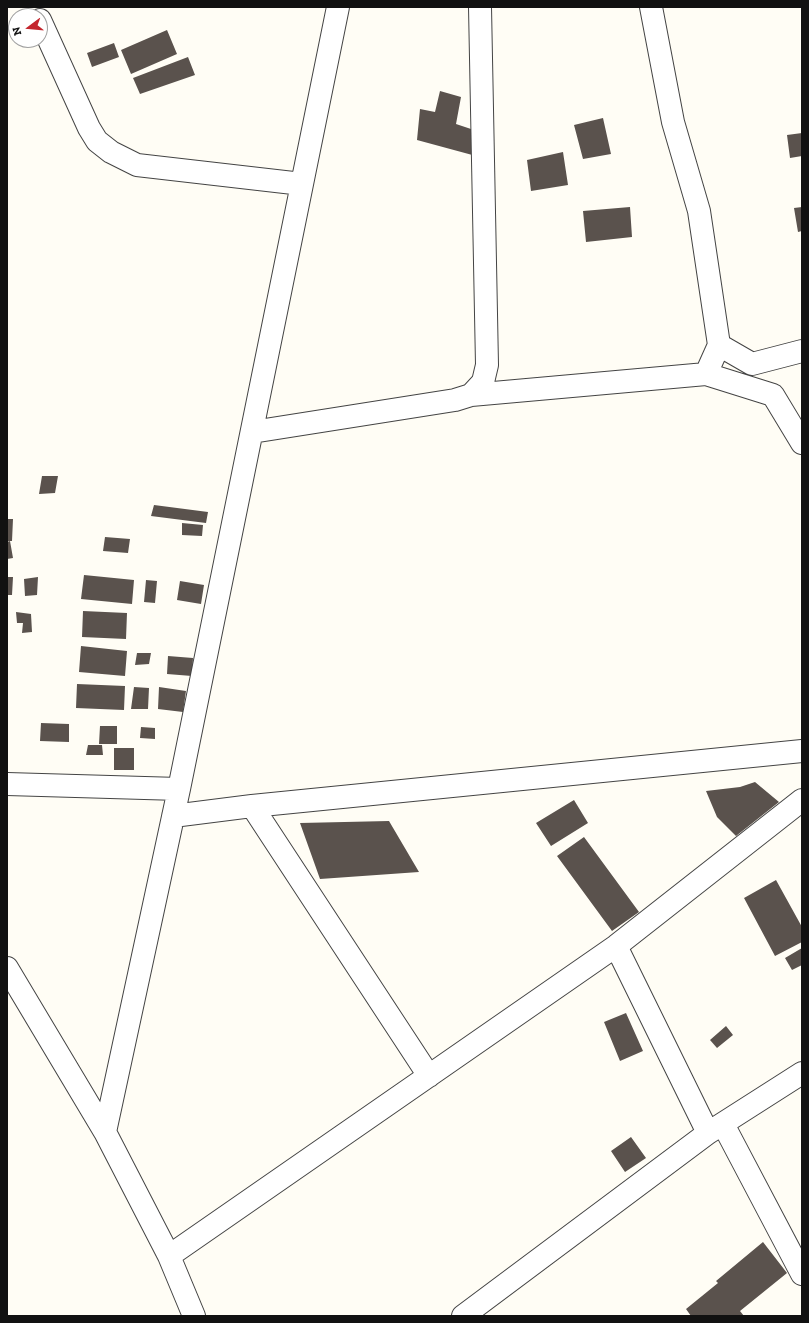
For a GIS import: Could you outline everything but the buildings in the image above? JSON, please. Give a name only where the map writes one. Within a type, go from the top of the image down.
[{"type":"street","points":[[105,1132],[179,789],[338,7]]},
{"type":"street","points":[[471,394],[483,382],[486,365],[480,7]]},
{"type":"street","points":[[651,7],[673,122],[699,211],[719,345],[706,374]]},
{"type":"street","points":[[48,38],[89,128],[97,141],[111,152],[137,165],[302,184]]},
{"type":"street","points":[[719,345],[752,364],[802,351]]},
{"type":"street","points":[[252,432],[455,400],[471,394],[706,374],[773,395],[802,443]]},
{"type":"street","points":[[173,816],[252,806],[802,751]]},
{"type":"street","points":[[7,784],[179,789]]},
{"type":"street","points":[[169,1256],[616,946],[802,800]]},
{"type":"street","points":[[252,806],[429,1076]]},
{"type":"street","points":[[616,946],[715,1128],[802,1274]]},
{"type":"street","points":[[7,968],[105,1132],[169,1256],[194,1316]]},
{"type":"street","points":[[463,1316],[715,1128],[802,1073]]}]
